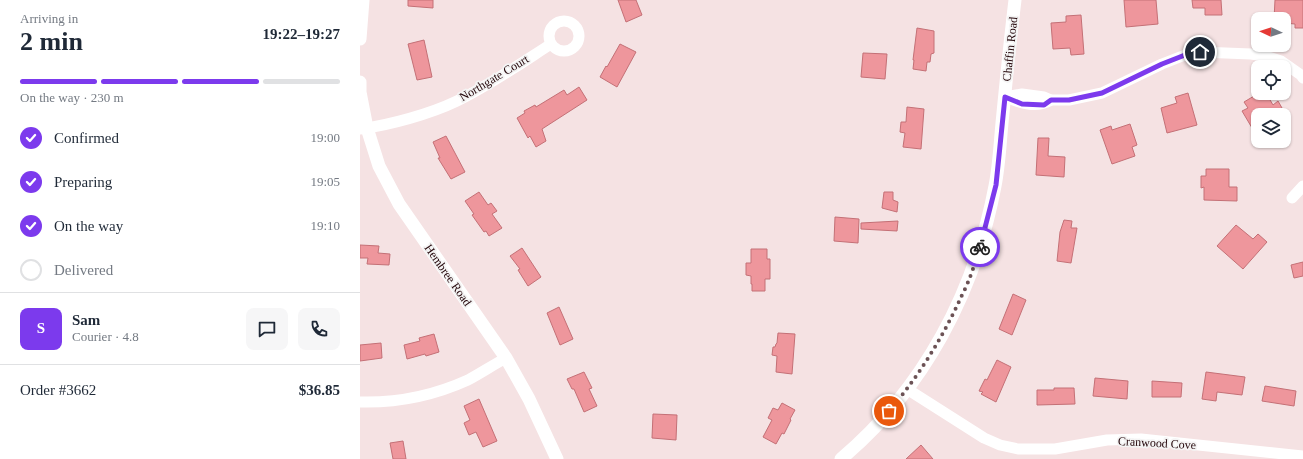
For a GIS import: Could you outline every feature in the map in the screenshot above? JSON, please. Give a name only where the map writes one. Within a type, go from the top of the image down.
[{"type":"street","points":[[360,39],[363,0]]},
{"type":"street","name":"Chaffin Road","points":[[841,459],[880,421],[907,389],[938,344],[960,300],[983,240],[996,185],[1015,0]]},
{"type":"street","name":"Northgate Court","points":[[364,128],[417,116],[456,102],[486,86],[551,44]]},
{"type":"street","points":[[1005,97],[1022,104],[1044,105],[1051,100],[1069,100],[1102,93],[1162,64],[1185,55],[1200,52],[1265,56],[1281,61],[1303,78]]},
{"type":"street","name":"Hembree Road","points":[[360,82],[364,128],[379,166],[399,204],[506,358],[529,399],[557,459]]},
{"type":"street","points":[[1292,198],[1303,186]]},
{"type":"street","points":[[360,402],[405,400],[439,391],[468,379],[506,358]]},
{"type":"street","name":"Cranwood Cove","points":[[907,389],[984,438],[1000,445],[1018,449],[1055,449],[1107,440],[1141,439],[1303,456]]},
{"type":"building","points":[[408,0],[433,0],[433,8],[408,6]]},
{"type":"building","points":[[618,0],[636,0],[642,15],[626,22]]},
{"type":"building","points":[[1124,0],[1156,0],[1158,24],[1126,27]]},
{"type":"building","points":[[1192,0],[1221,0],[1222,15],[1205,15],[1205,8],[1193,8]]},
{"type":"building","points":[[1275,0],[1303,0],[1303,28],[1295,28],[1295,24],[1291,24],[1291,12],[1274,12]]},
{"type":"building","points":[[1081,15],[1084,54],[1071,55],[1070,48],[1053,49],[1051,23],[1066,22],[1066,16]]},
{"type":"building","points":[[917,28],[934,31],[934,53],[931,54],[930,62],[927,62],[926,71],[913,69]]},
{"type":"building","points":[[424,40],[432,77],[417,80],[408,44]]},
{"type":"building","points":[[620,44],[636,52],[617,87],[600,77]]},
{"type":"building","points":[[863,53],[887,54],[885,79],[861,77]]},
{"type":"building","points":[[579,87],[587,100],[542,129],[546,141],[536,147],[530,136],[528,138],[517,118],[525,113],[524,111],[535,105],[536,107],[564,90],[567,95]]},
{"type":"building","points":[[1188,93],[1197,125],[1167,133],[1161,108],[1177,103],[1175,97]]},
{"type":"building","points":[[1251,98],[1251,100],[1270,100],[1273,105],[1278,101],[1282,108],[1251,108],[1251,126],[1242,111],[1248,108],[1244,102]]},
{"type":"building","points":[[907,107],[924,109],[921,149],[903,147],[905,133],[900,132],[901,122],[906,122]]},
{"type":"building","points":[[1130,124],[1137,145],[1132,147],[1135,156],[1112,164],[1100,130],[1111,126],[1112,130]]},
{"type":"building","points":[[446,136],[465,172],[451,179],[438,158],[440,158],[433,142]]},
{"type":"building","points":[[1038,138],[1049,138],[1048,156],[1065,157],[1064,177],[1036,175]]},
{"type":"building","points":[[1206,169],[1229,169],[1229,187],[1237,187],[1237,201],[1204,200],[1204,187],[1201,188],[1201,176],[1206,176]]},
{"type":"building","points":[[479,192],[488,205],[491,203],[497,211],[492,214],[502,228],[489,236],[486,231],[484,232],[472,215],[474,214],[465,201]]},
{"type":"building","points":[[884,192],[893,192],[893,200],[898,202],[897,212],[882,208]]},
{"type":"building","points":[[835,217],[859,219],[858,243],[834,241]]},
{"type":"building","points":[[1064,220],[1072,221],[1071,228],[1077,228],[1071,263],[1057,261],[1060,232]]},
{"type":"building","points":[[898,221],[897,231],[861,229],[861,223]]},
{"type":"building","points":[[1236,225],[1253,239],[1258,234],[1267,242],[1243,269],[1217,246]]},
{"type":"building","points":[[360,245],[379,246],[378,253],[390,254],[389,265],[367,264],[368,258],[360,258]]},
{"type":"building","points":[[522,248],[541,277],[528,286],[518,270],[520,269],[510,256]]},
{"type":"building","points":[[751,249],[767,249],[767,259],[770,259],[770,279],[765,279],[765,291],[752,291],[751,276],[746,275],[746,263],[751,263]]},
{"type":"building","points":[[1303,262],[1303,276],[1294,278],[1291,265]]},
{"type":"building","points":[[1013,294],[1026,300],[1012,335],[999,329]]},
{"type":"building","points":[[559,307],[573,339],[560,345],[547,313]]},
{"type":"building","points":[[778,333],[795,334],[792,374],[776,372],[777,356],[772,355],[773,347],[775,347],[777,343]]},
{"type":"building","points":[[434,334],[439,352],[407,359],[404,345],[420,341],[419,338]]},
{"type":"building","points":[[381,343],[382,358],[360,361],[360,345]]},
{"type":"building","points":[[997,360],[1011,367],[996,402],[981,394],[983,392],[979,391],[985,379],[987,380]]},
{"type":"building","points":[[584,372],[592,388],[589,389],[597,406],[584,412],[574,389],[572,389],[567,379]]},
{"type":"building","points":[[1206,372],[1245,377],[1242,395],[1217,392],[1216,401],[1202,399]]},
{"type":"building","points":[[1095,378],[1128,381],[1127,399],[1093,396]]},
{"type":"building","points":[[1152,381],[1182,383],[1181,397],[1152,397]]},
{"type":"building","points":[[1265,386],[1296,391],[1294,406],[1262,401]]},
{"type":"building","points":[[1054,388],[1074,388],[1075,404],[1037,405],[1037,390],[1054,390]]},
{"type":"building","points":[[479,399],[497,441],[483,447],[476,432],[469,435],[464,423],[470,420],[464,406]]},
{"type":"building","points":[[782,403],[795,410],[784,434],[782,433],[776,444],[763,437],[772,420],[768,418],[773,408],[778,410]]},
{"type":"building","points":[[653,414],[677,415],[676,440],[652,438]]},
{"type":"building","points":[[403,441],[406,459],[393,459],[390,443]]},
{"type":"building","points":[[921,445],[933,459],[906,459]]},
{"type":"way so far","points":[[889,411],[907,389],[938,344],[963,294],[980,247]]},
{"type":"route","points":[[980,247],[996,185],[1005,97],[1022,104],[1044,105],[1051,100],[1069,100],[1102,93],[1162,64],[1185,55],[1200,52]]}]
